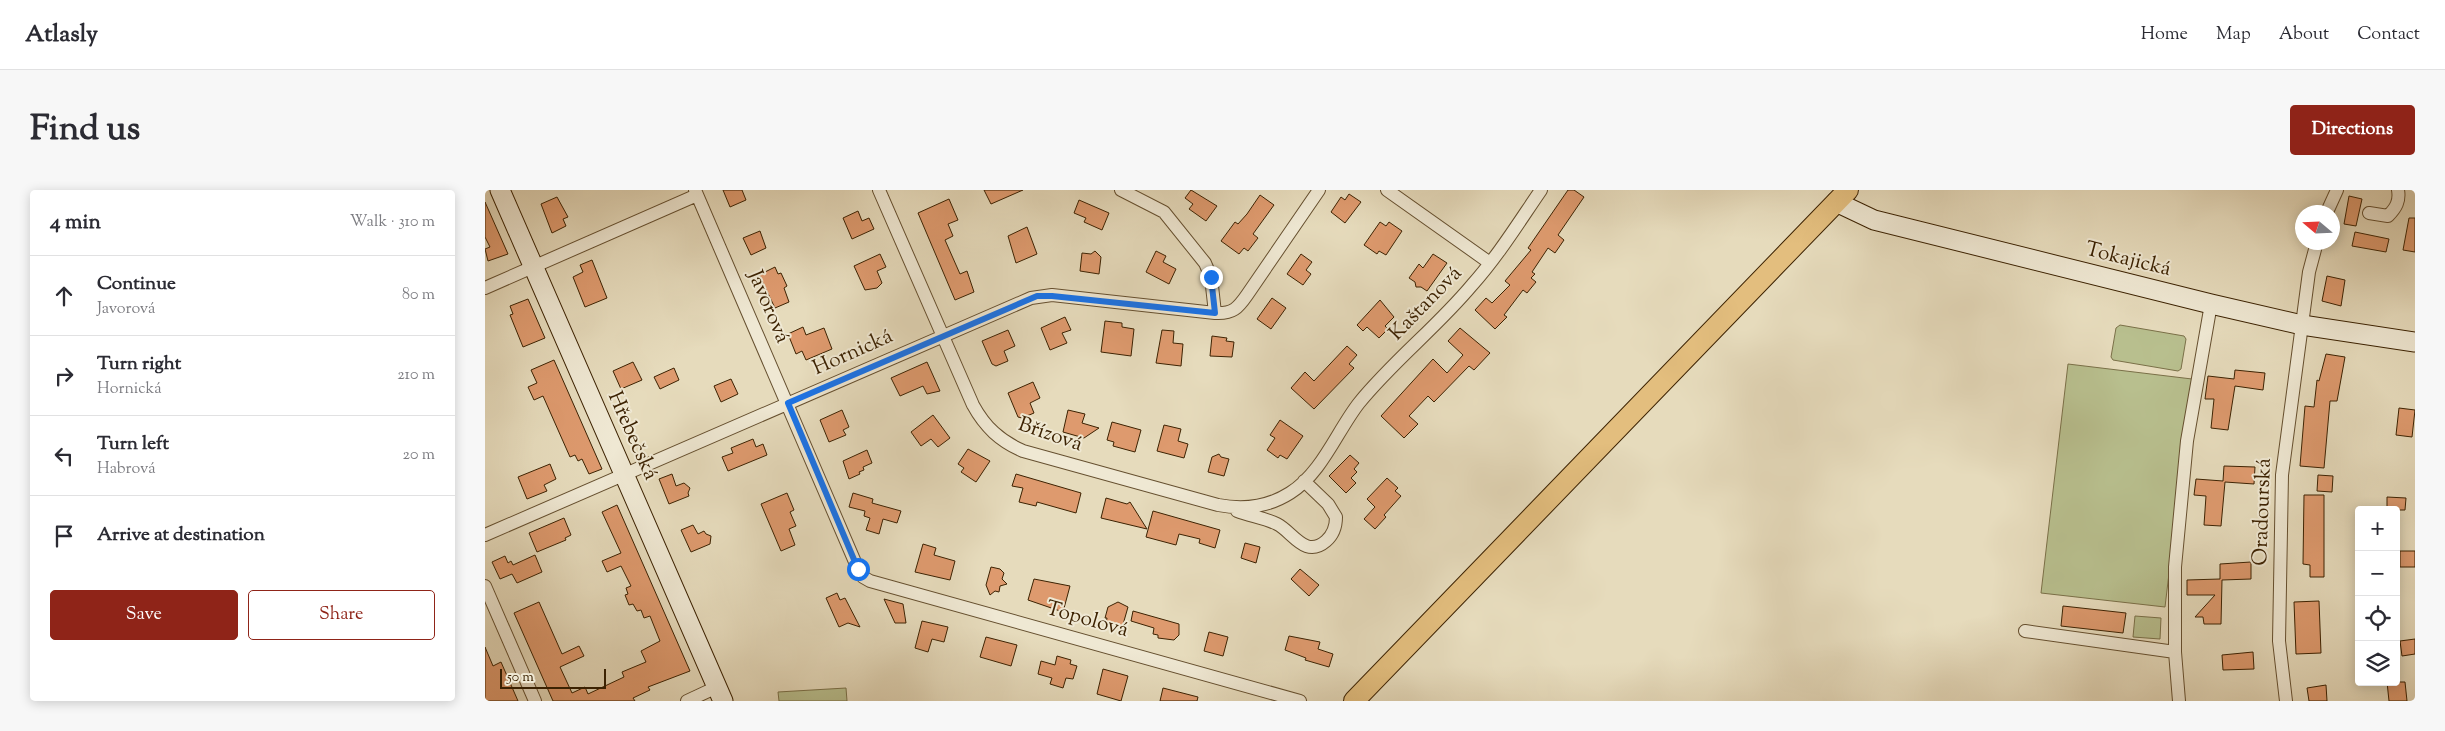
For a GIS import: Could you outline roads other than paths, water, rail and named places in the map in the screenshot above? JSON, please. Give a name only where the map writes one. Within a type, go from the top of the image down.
[{"type":"main road","points":[[1354,701],[1842,196]]},
{"type":"street","name":"Hřebečská","points":[[500,190],[720,694]]},
{"type":"street","name":"Břízová","points":[[879,190],[942,336],[980,418],[988,429],[1010,445],[1023,451],[1218,505],[1233,507],[1257,506],[1283,497],[1304,481],[1334,441]]},
{"type":"street","points":[[1121,190],[1164,212],[1205,263],[1211,277],[1215,313]]},
{"type":"street","name":"Hornická","points":[[485,535],[1023,300],[1043,295],[1215,313],[1225,313],[1237,309],[1319,190]]},
{"type":"street","points":[[1387,190],[1490,263]]},
{"type":"street","name":"Kaštanová","points":[[1334,441],[1367,394],[1471,287],[1541,190]]},
{"type":"street","points":[[2330,205],[2337,190]]},
{"type":"street","points":[[2369,213],[2388,216],[2395,210],[2400,198],[2398,190]]},
{"type":"street","points":[[485,288],[696,192]]},
{"type":"street","name":"Javorová","points":[[696,192],[858,569],[863,576]]},
{"type":"street","name":"Tokajická","points":[[1842,196],[1874,220],[2302,325],[2415,342]]},
{"type":"street","name":"Oradourská","points":[[2286,701],[2279,641],[2282,476],[2309,272],[2315,250]]},
{"type":"street","points":[[2179,701],[2175,652],[2175,567],[2187,441],[2211,304]]},
{"type":"street","points":[[1218,505],[1279,524],[1304,545],[1320,545],[1332,535],[1336,516],[1328,504],[1304,481]]},
{"type":"street","name":"Topolová","points":[[863,576],[870,581],[1300,701]]},
{"type":"street","points":[[485,586],[535,701]]},
{"type":"street","points":[[2025,631],[2175,652]]},
{"type":"street","points":[[687,701],[720,694]]}]
